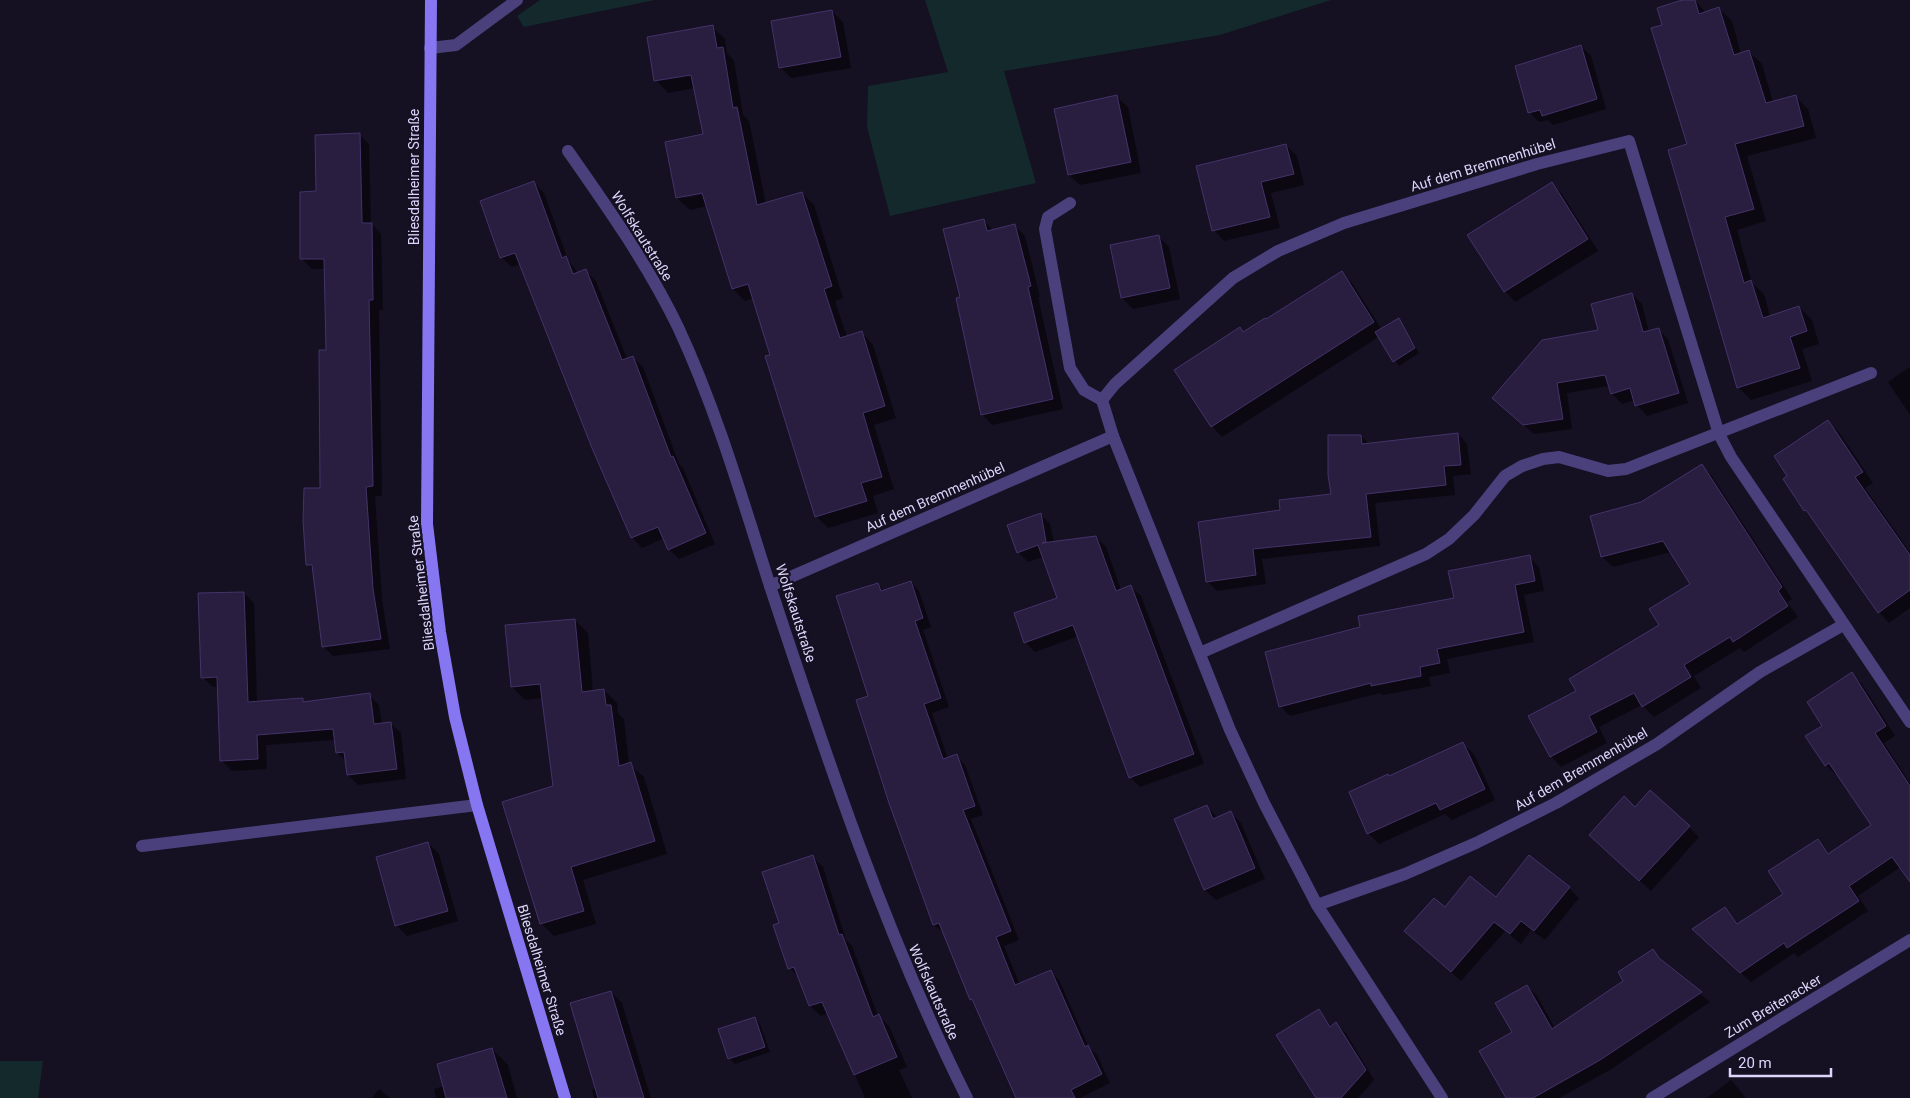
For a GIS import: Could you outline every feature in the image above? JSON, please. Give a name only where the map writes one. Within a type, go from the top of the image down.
[{"type":"main road","name":"Bliesdalheimer Straße","points":[[431,0],[427,524],[440,632],[455,718],[477,805],[564,1098]]},
{"type":"street","points":[[430,48],[456,45],[518,0]]},
{"type":"street","name":"Auf dem Bremmenhübel","points":[[1102,400],[1115,384],[1233,278],[1278,252],[1344,223],[1537,164],[1628,141],[1719,434],[1731,457],[1910,722]]},
{"type":"street","name":"Wolfskautstraße","points":[[568,152],[650,274],[706,390],[731,458],[770,586],[854,830],[896,944],[967,1098]]},
{"type":"street","points":[[1070,204],[1048,217],[1045,229],[1070,368],[1084,390],[1102,400],[1112,436],[1230,730],[1317,905],[1442,1098]]},
{"type":"street","points":[[1200,653],[1426,554],[1449,539],[1474,515],[1505,476],[1522,466],[1543,459],[1559,457],[1608,471],[1626,469],[1871,373]]},
{"type":"street","name":"Auf dem Bremmenhübel","points":[[770,586],[1112,436]]},
{"type":"street","name":"Auf dem Bremmenhübel","points":[[1317,905],[1405,874],[1476,844],[1556,803],[1657,744],[1760,672],[1843,625]]},
{"type":"street","points":[[142,846],[477,805]]},
{"type":"street","name":"Zum Breitenacker","points":[[1652,1098],[1910,940]]},
{"type":"green space","points":[[540,0],[655,0],[524,27],[517,16]]},
{"type":"green space","points":[[925,0],[1331,0],[1220,35],[1004,71],[1036,183],[890,216],[867,127],[868,86],[948,72]]},
{"type":"green space","points":[[0,1061],[43,1061],[38,1098],[0,1098]]},
{"type":"building","points":[[1682,0],[1695,0],[1699,14],[1719,7],[1734,55],[1749,50],[1766,103],[1796,95],[1804,126],[1735,144],[1754,209],[1725,217],[1744,283],[1751,280],[1763,318],[1799,306],[1807,331],[1790,337],[1800,368],[1737,388],[1668,150],[1687,144],[1651,28],[1662,25],[1657,8]]},
{"type":"building","points":[[832,10],[841,57],[779,68],[771,21]]},
{"type":"building","points":[[713,25],[717,48],[723,47],[733,108],[737,107],[757,205],[802,192],[832,286],[824,289],[840,338],[862,331],[885,406],[863,413],[882,477],[861,483],[867,501],[815,517],[765,356],[770,355],[748,284],[732,289],[702,193],[676,198],[665,142],[703,134],[691,75],[654,81],[647,37]]},
{"type":"building","points":[[1581,45],[1597,99],[1542,116],[1540,110],[1528,113],[1515,66]]},
{"type":"building","points":[[1117,95],[1131,162],[1068,175],[1054,109]]},
{"type":"building","points":[[360,133],[362,223],[372,223],[373,300],[369,300],[373,486],[366,487],[373,589],[381,639],[322,647],[312,565],[306,565],[303,521],[304,488],[320,488],[319,350],[326,350],[324,259],[300,259],[300,192],[316,191],[315,135]]},
{"type":"building","points":[[1286,144],[1294,174],[1261,182],[1270,217],[1212,231],[1196,166]]},
{"type":"building","points":[[534,181],[562,258],[566,256],[573,274],[586,269],[622,360],[633,356],[671,457],[673,456],[706,533],[668,550],[658,527],[631,538],[592,448],[515,253],[500,258],[480,201]]},
{"type":"building","points":[[1552,182],[1588,239],[1504,292],[1467,235]]},
{"type":"building","points":[[984,219],[987,231],[1015,224],[1031,286],[1028,287],[1053,399],[981,415],[956,298],[960,297],[943,229]]},
{"type":"building","points":[[1159,235],[1170,288],[1121,298],[1110,245]]},
{"type":"building","points":[[1342,271],[1374,322],[1211,427],[1174,370],[1240,327],[1243,332]]},
{"type":"building","points":[[1632,293],[1643,332],[1659,328],[1679,393],[1635,406],[1630,388],[1611,394],[1605,375],[1557,383],[1563,419],[1523,425],[1492,398],[1542,340],[1598,330],[1591,304]]},
{"type":"building","points":[[1399,318],[1415,348],[1393,362],[1375,332]]},
{"type":"building","points":[[1828,420],[1863,472],[1855,477],[1910,555],[1910,590],[1878,613],[1806,510],[1804,511],[1783,479],[1787,476],[1774,456]]},
{"type":"building","points":[[1458,433],[1461,465],[1444,466],[1446,485],[1366,494],[1371,537],[1253,549],[1256,575],[1206,582],[1198,522],[1280,510],[1279,500],[1331,494],[1328,475],[1328,435],[1361,435],[1362,444]]},
{"type":"building","points":[[1702,464],[1782,587],[1778,591],[1788,606],[1733,642],[1730,637],[1684,665],[1691,677],[1642,707],[1634,693],[1589,716],[1597,732],[1550,757],[1528,716],[1576,691],[1569,679],[1659,625],[1649,609],[1690,584],[1663,541],[1601,557],[1590,516],[1641,502]]},
{"type":"building","points":[[1041,513],[1046,542],[1042,543],[1096,536],[1116,591],[1131,585],[1194,754],[1129,778],[1073,625],[1024,643],[1014,613],[1057,598],[1038,545],[1017,553],[1007,525]]},
{"type":"building","points":[[1530,555],[1535,581],[1515,585],[1524,632],[1437,649],[1440,663],[1420,667],[1421,676],[1371,686],[1371,683],[1279,707],[1265,652],[1360,627],[1358,616],[1454,598],[1448,571]]},
{"type":"building","points":[[911,581],[923,618],[915,621],[941,698],[924,704],[943,759],[957,754],[975,806],[963,810],[1011,931],[996,937],[1015,985],[1051,970],[1085,1047],[1088,1045],[1102,1074],[1071,1090],[1075,1098],[1016,1098],[972,999],[970,1000],[939,923],[933,925],[889,803],[856,700],[868,696],[836,596],[878,583],[881,591]]},
{"type":"building","points":[[244,592],[248,702],[303,698],[303,702],[370,693],[374,724],[391,722],[397,769],[347,775],[344,752],[336,753],[333,729],[257,735],[258,759],[220,761],[217,677],[201,678],[198,593]]},
{"type":"building","points":[[575,619],[582,692],[604,689],[606,705],[611,705],[619,766],[631,762],[655,841],[571,867],[584,911],[540,924],[502,802],[553,786],[540,684],[511,687],[505,625]]},
{"type":"building","points":[[1852,672],[1886,726],[1875,733],[1910,786],[1910,882],[1892,857],[1849,886],[1859,901],[1787,948],[1784,943],[1740,973],[1692,929],[1725,907],[1737,924],[1783,894],[1768,871],[1818,839],[1828,854],[1871,825],[1829,763],[1825,766],[1805,736],[1822,726],[1807,702]]},
{"type":"building","points":[[1463,742],[1485,789],[1440,810],[1436,803],[1367,834],[1349,792]]},
{"type":"building","points":[[1650,790],[1690,826],[1639,881],[1589,835],[1624,796],[1635,807]]},
{"type":"building","points":[[1207,805],[1213,819],[1231,811],[1255,868],[1204,890],[1174,819]]},
{"type":"building","points":[[428,842],[448,911],[395,926],[376,857]]},
{"type":"building","points":[[813,855],[839,935],[842,934],[873,1017],[879,1014],[897,1057],[854,1075],[822,1002],[809,1006],[794,967],[788,969],[773,925],[779,923],[762,872]]},
{"type":"building","points":[[1529,855],[1570,887],[1534,931],[1521,921],[1510,934],[1494,922],[1451,972],[1404,931],[1434,898],[1445,907],[1470,876],[1496,897]]},
{"type":"building","points":[[1653,949],[1659,958],[1702,992],[1600,1060],[1533,1098],[1506,1098],[1479,1051],[1512,1032],[1495,1003],[1527,985],[1552,1029],[1623,981],[1618,972]]},
{"type":"building","points":[[611,991],[644,1098],[598,1098],[570,1003]]},
{"type":"building","points":[[1319,1009],[1330,1027],[1336,1022],[1366,1070],[1341,1098],[1316,1098],[1276,1035]]},
{"type":"building","points":[[755,1017],[765,1047],[728,1059],[718,1029]]},
{"type":"building","points":[[492,1048],[507,1098],[446,1098],[437,1064]]}]
